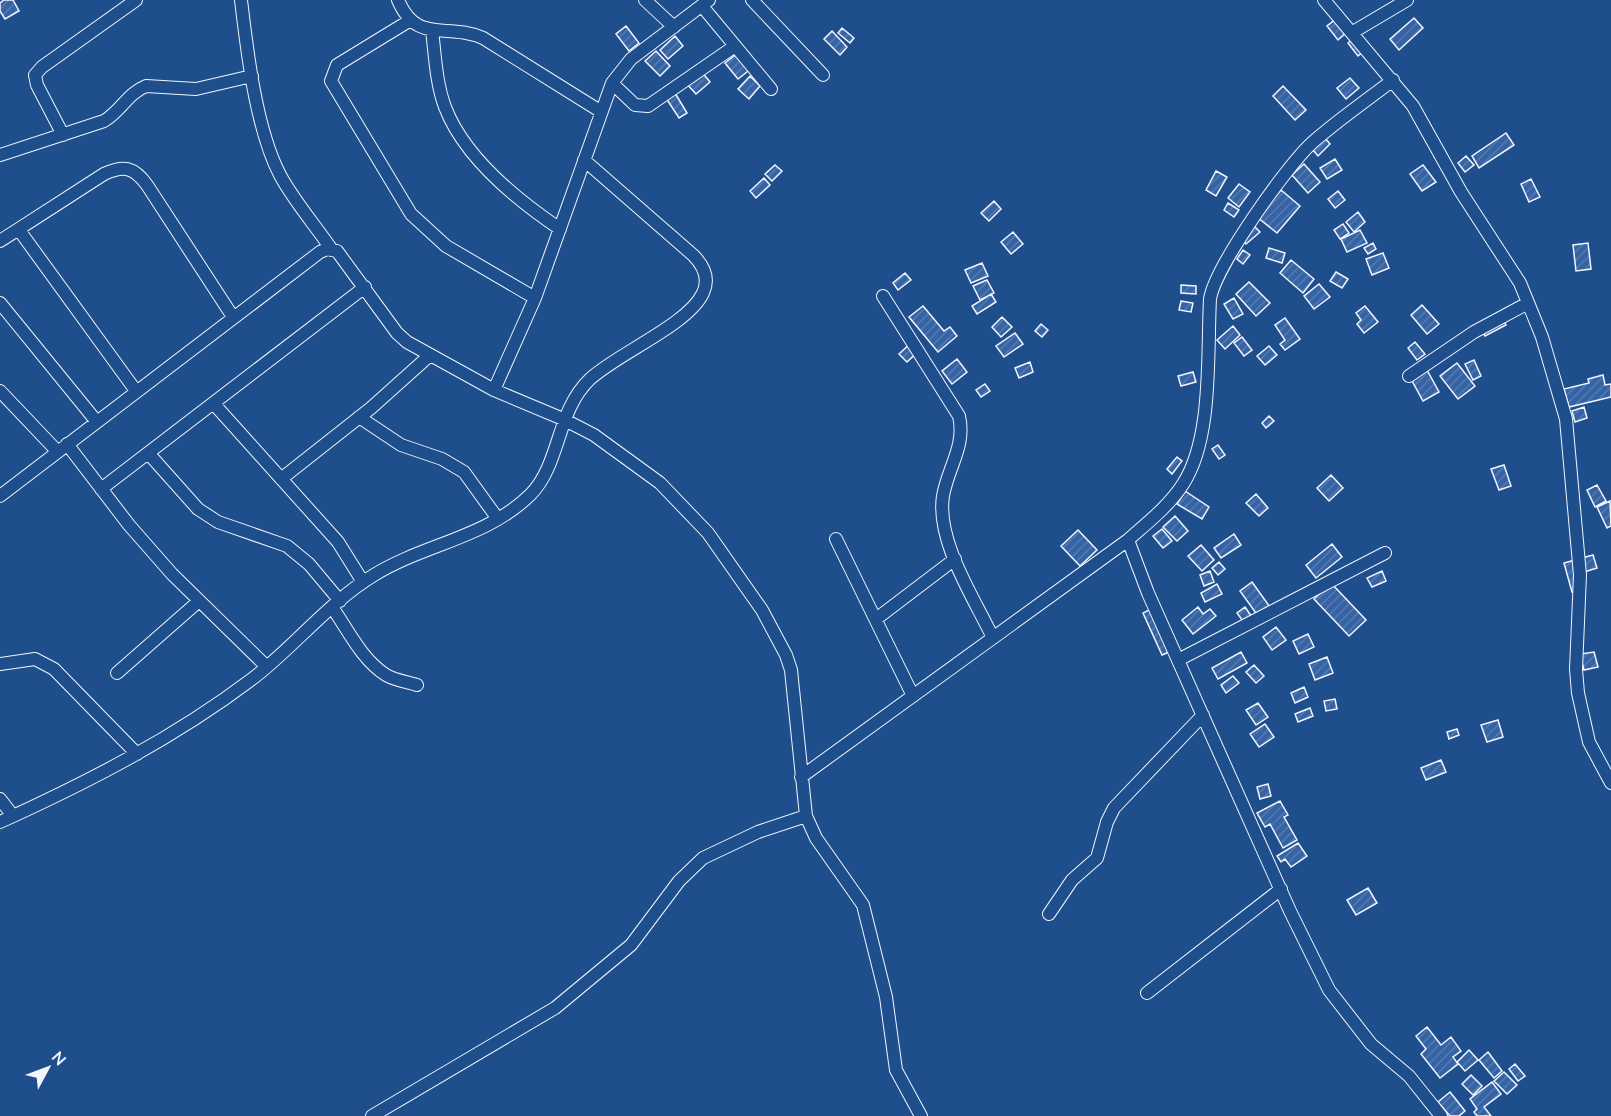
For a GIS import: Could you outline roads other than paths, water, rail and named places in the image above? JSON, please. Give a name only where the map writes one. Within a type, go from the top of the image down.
[{"type":"street","points":[[63,135],[37,85],[35,75],[42,67],[136,0]]},
{"type":"street","points":[[241,0],[252,76],[264,130],[279,173],[332,250]]},
{"type":"street","points":[[398,0],[409,21],[425,29],[462,31],[483,38],[600,111]]},
{"type":"street","points":[[645,0],[674,27]]},
{"type":"street","points":[[752,0],[823,75]]},
{"type":"street","points":[[1324,0],[1394,80],[1413,106],[1461,192],[1511,268],[1528,303],[1550,360],[1566,419],[1580,575],[1578,693],[1588,742],[1611,783]]},
{"type":"street","points":[[1353,32],[1407,0]]},
{"type":"street","points":[[494,390],[535,298],[600,111],[612,83],[631,59],[705,3],[735,46],[771,89]]},
{"type":"street","points":[[409,21],[337,64],[331,81],[411,214],[446,246],[535,298]]},
{"type":"street","points":[[432,30],[442,98],[459,134],[514,196],[560,229]]},
{"type":"street","points":[[612,83],[635,105],[648,106],[735,46]]},
{"type":"street","points":[[0,155],[63,135],[112,116],[138,89],[146,86],[196,89],[252,76]]},
{"type":"street","points":[[801,777],[1128,540],[1172,499],[1195,462],[1204,404],[1210,299],[1212,288],[1222,266],[1304,151],[1394,80]]},
{"type":"street","points":[[0,822],[72,790],[188,724],[267,666],[363,582],[385,568],[462,537],[498,519],[532,493],[543,477],[563,419],[588,381],[611,361],[685,313],[703,292],[706,280],[701,263],[693,255],[584,160]]},
{"type":"street","points":[[0,241],[104,174],[118,168],[129,169],[140,175],[233,317]]},
{"type":"street","points":[[19,230],[136,392]]},
{"type":"street","points":[[0,496],[320,252],[332,250],[342,254],[397,333],[429,356],[494,390],[563,419],[594,435],[629,459],[686,508],[708,533],[762,610],[781,643],[791,670],[806,816],[816,838],[863,905],[886,997],[896,1070],[921,1116]]},
{"type":"street","points":[[101,489],[365,287]]},
{"type":"street","points":[[883,296],[959,416],[963,432],[947,478],[942,510],[943,527],[955,559],[993,638]]},
{"type":"street","points":[[0,303],[97,422]]},
{"type":"street","points":[[1409,376],[1474,332],[1528,303]]},
{"type":"street","points":[[281,479],[359,417],[429,356]]},
{"type":"street","points":[[0,391],[62,448],[199,601],[267,666]]},
{"type":"street","points":[[214,404],[338,542],[363,582]]},
{"type":"street","points":[[359,417],[401,445],[442,459],[464,472],[498,519]]},
{"type":"street","points":[[149,454],[198,509],[218,522],[287,546],[309,564],[336,604],[363,653],[378,670],[388,676],[417,685]]},
{"type":"street","points":[[836,539],[912,696]]},
{"type":"street","points":[[1128,540],[1148,593],[1329,990],[1371,1044],[1408,1076],[1441,1116]]},
{"type":"street","points":[[1178,660],[1385,553]]},
{"type":"street","points":[[876,619],[955,559]]},
{"type":"street","points":[[117,673],[199,601]]},
{"type":"street","points":[[0,664],[35,659],[54,669],[137,754]]},
{"type":"street","points":[[1049,914],[1072,880],[1097,858],[1107,822],[1114,808],[1203,715]]},
{"type":"street","points":[[0,799],[13,816]]},
{"type":"street","points":[[372,1116],[555,1008],[632,945],[679,881],[703,858],[758,832],[806,816]]},
{"type":"street","points":[[1147,993],[1281,889]]}]
